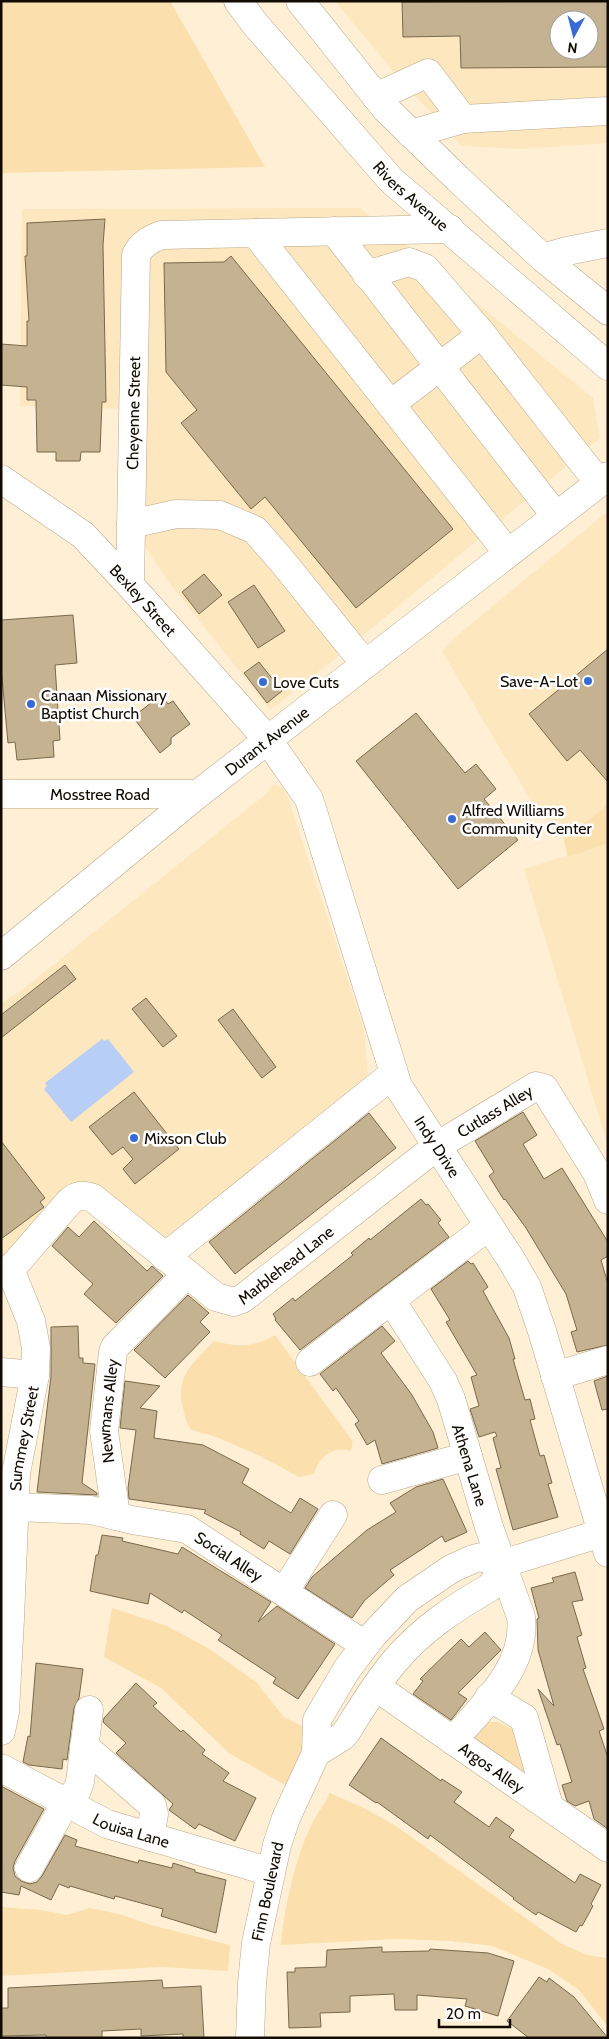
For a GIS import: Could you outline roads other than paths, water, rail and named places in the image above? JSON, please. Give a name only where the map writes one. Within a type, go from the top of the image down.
[{"type":"street","name":"Rivers Avenue","points":[[238,1],[255,24],[391,180],[608,366]]},
{"type":"street","points":[[300,1],[376,97],[411,134],[543,258],[608,311]]},
{"type":"street","points":[[376,97],[428,73],[463,119]]},
{"type":"street","points":[[411,134],[463,119],[608,111]]},
{"type":"street","points":[[256,233],[450,230]]},
{"type":"street","points":[[334,231],[556,516]]},
{"type":"street","points":[[256,233],[508,553]]},
{"type":"street","name":"Cheyenne Street","points":[[130,585],[136,255],[138,250],[145,244],[161,235],[256,233]]},
{"type":"street","points":[[543,258],[608,243]]},
{"type":"street","points":[[367,275],[409,262],[425,268],[604,479]]},
{"type":"street","points":[[390,404],[482,334]]},
{"type":"street","name":"Bexley Street","points":[[1,479],[83,535],[268,740]]},
{"type":"street","name":"Durant Avenue","points":[[1,956],[198,794],[604,479]]},
{"type":"street","points":[[131,524],[176,514],[220,515],[255,530],[365,664]]},
{"type":"street","name":"Indy Drive","points":[[268,740],[309,799],[393,1074],[401,1094],[437,1146],[527,1287],[605,1543]]},
{"type":"street","name":"Mosstree Road","points":[[1,794],[198,794]]},
{"type":"street","points":[[165,1257],[393,1074]]},
{"type":"street","name":"Cutlass Alley","points":[[437,1146],[531,1088],[540,1086],[544,1088],[598,1173],[608,1200]]},
{"type":"street","name":"Marblehead Lane","points":[[6,1270],[69,1202],[76,1196],[83,1194],[92,1198],[216,1297],[234,1302],[242,1300],[437,1146]]},
{"type":"street","points":[[310,1362],[489,1226]]},
{"type":"street","name":"Summey Street","points":[[1,1731],[5,1712],[6,1618],[15,1506],[16,1473],[12,1443],[35,1375],[36,1348],[31,1321],[6,1270]]},
{"type":"street","name":"Newmans Alley","points":[[116,1516],[104,1431],[113,1352],[115,1347],[187,1274]]},
{"type":"street","name":"Athena Lane","points":[[391,1300],[443,1381],[451,1399],[522,1625],[511,1669],[489,1698],[452,1740]]},
{"type":"street","points":[[555,1376],[608,1360]]},
{"type":"street","points":[[1,1372],[35,1375]]},
{"type":"street","points":[[382,1480],[468,1456]]},
{"type":"street","name":"Social Alley","points":[[15,1506],[91,1510],[187,1529],[365,1645]]},
{"type":"street","points":[[284,1592],[333,1515]]},
{"type":"street","points":[[316,1753],[343,1736],[394,1661],[423,1632],[462,1603],[489,1588],[495,1581],[502,1564],[605,1543]]},
{"type":"street","name":"Finn Boulevard","points":[[250,2038],[251,1998],[256,1943],[271,1872],[286,1818],[316,1753],[317,1720],[319,1714],[347,1669],[365,1645],[407,1599],[429,1582],[473,1559],[481,1557],[502,1564]]},
{"type":"street","name":"Argos Alley","points":[[376,1687],[608,1848]]},
{"type":"street","points":[[489,1698],[524,1718],[549,1806]]},
{"type":"street","points":[[29,1868],[66,1802],[77,1790],[80,1782],[89,1710]]},
{"type":"street","points":[[84,1746],[152,1805],[154,1814],[150,1837]]},
{"type":"street","name":"Louisa Lane","points":[[1,1768],[107,1824],[271,1872]]},
{"type":"water","points":[[102,1039],[104,1041],[108,1039],[134,1072],[71,1122],[44,1089],[47,1086],[45,1083]]},
{"type":"place","name":"Save-A-Lot","points":[[588,681]]},
{"type":"place","name":"Love Cuts","points":[[263,682]]},
{"type":"place","name":"Canaan Missionary Baptist Church","points":[[31,704]]},
{"type":"place","name":"Alfred Williams Community Center","points":[[452,819]]},
{"type":"place","name":"Mixson Club","points":[[134,1138]]}]
